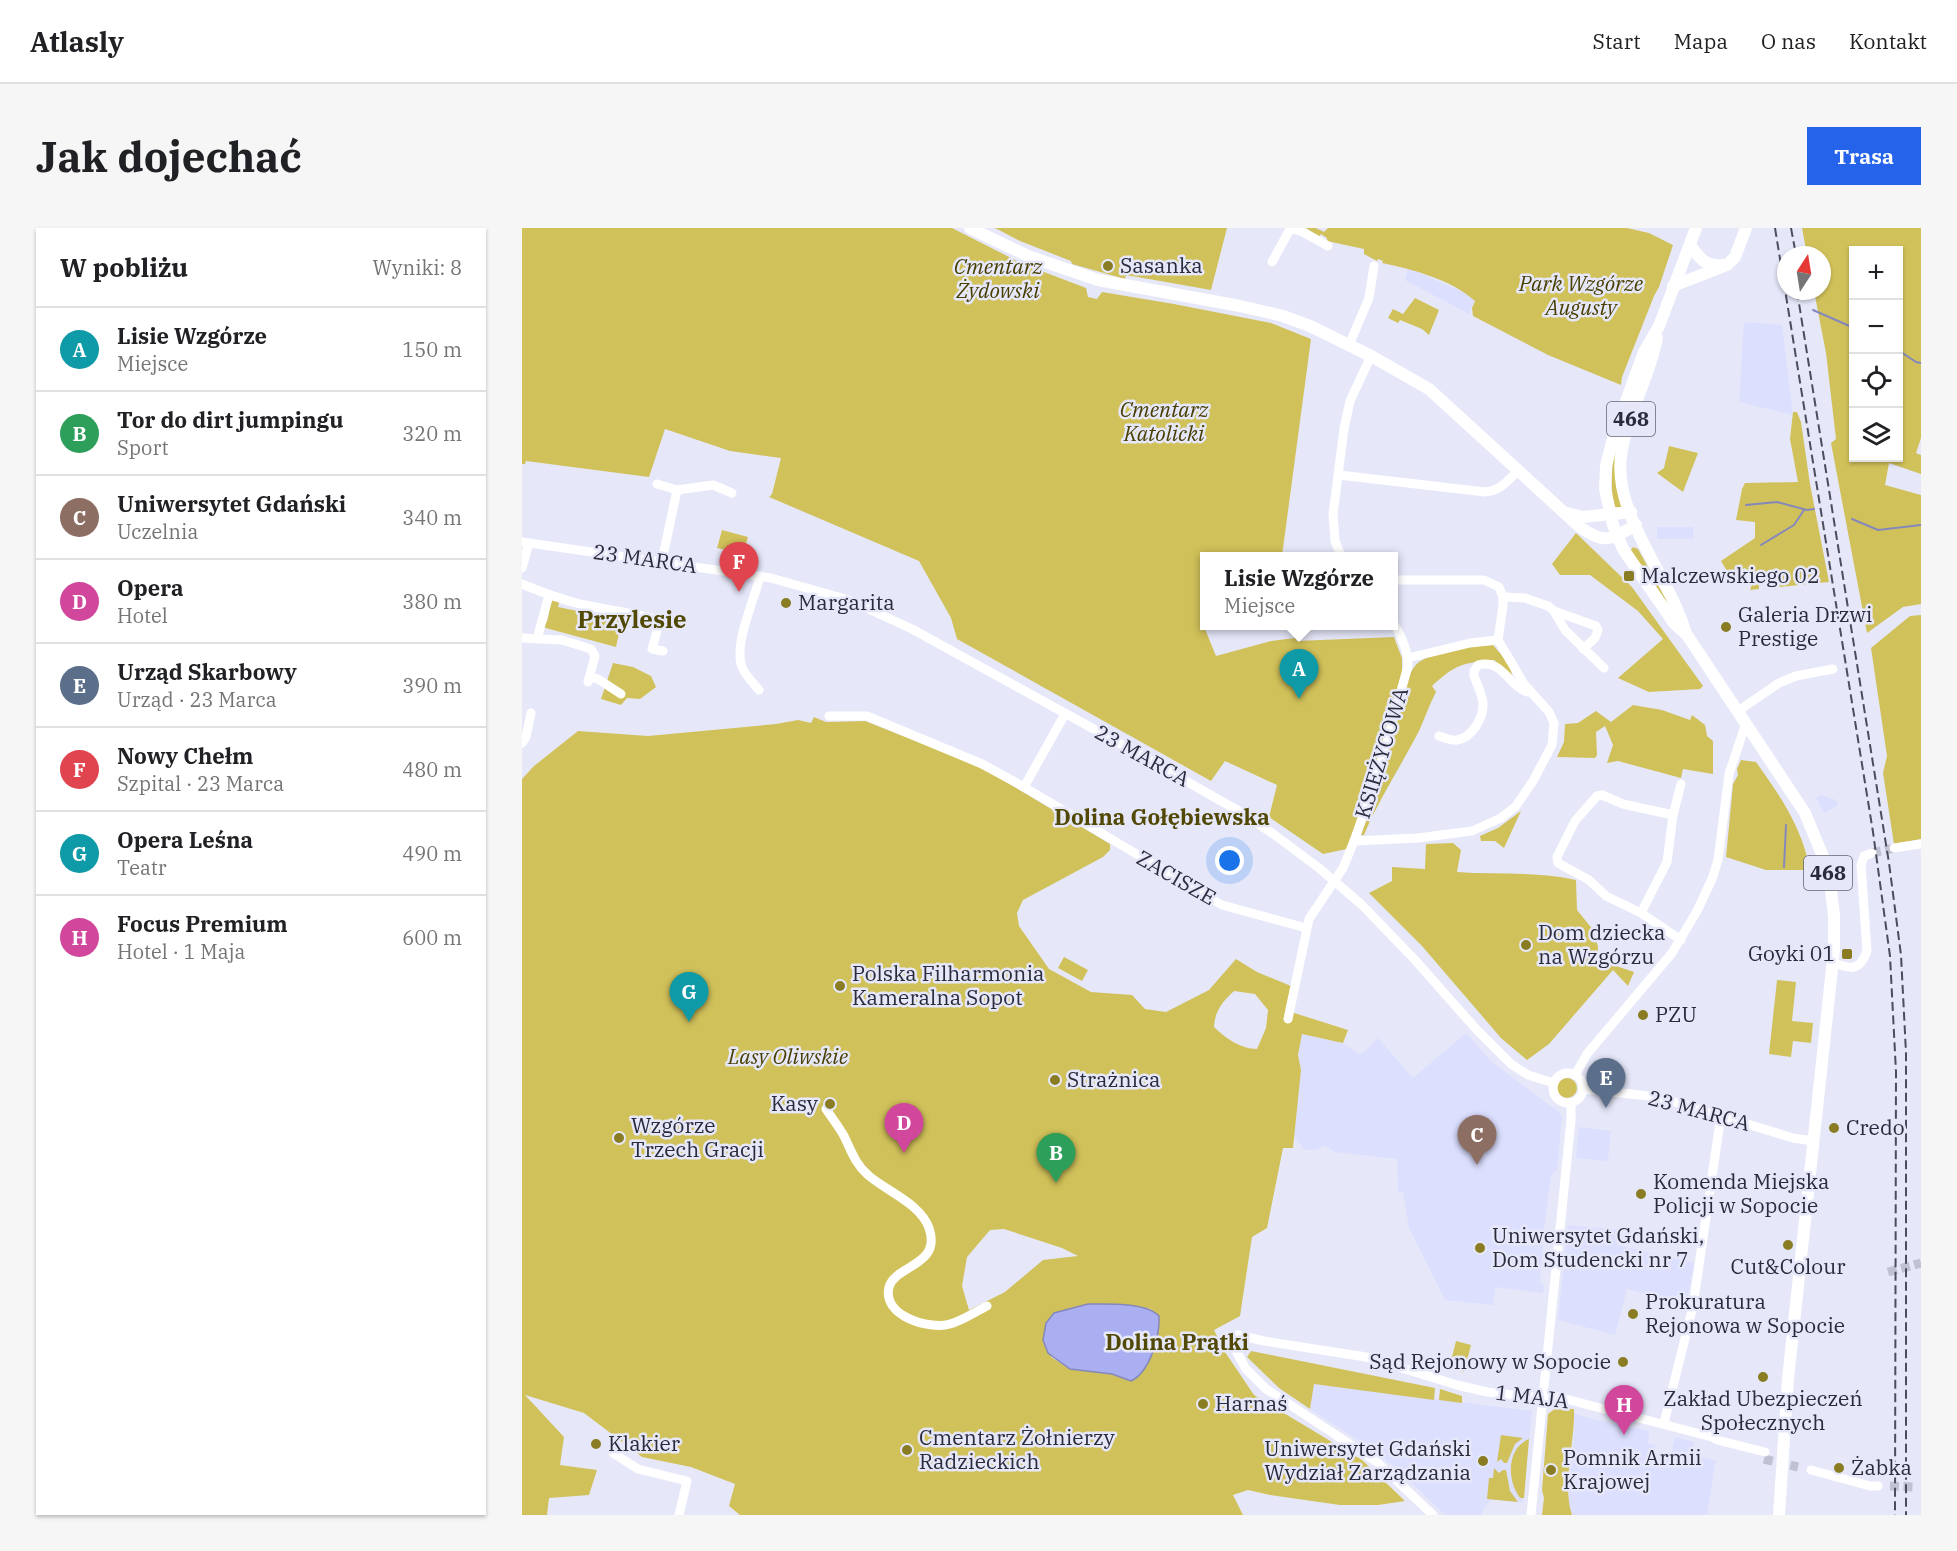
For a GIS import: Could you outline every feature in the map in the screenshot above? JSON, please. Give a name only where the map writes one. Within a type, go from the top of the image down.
[{"type":"main road","points":[[970,228],[1028,256],[1072,272],[1121,285],[1240,306],[1283,316],[1310,326],[1371,356],[1429,389],[1581,528],[1599,538],[1607,539],[1636,525]]},
{"type":"main road","name":"468","points":[[1687,635],[1681,616],[1649,555],[1631,512],[1622,482],[1621,456],[1653,355],[1659,327],[1696,228]]},
{"type":"main road","points":[[1673,286],[1727,265],[1735,257],[1746,228]]},
{"type":"main road","points":[[1690,244],[1704,262],[1715,266],[1727,265]]},
{"type":"main road","name":"468","points":[[1659,327],[1644,352],[1615,431],[1606,466],[1606,496],[1610,513],[1623,549],[1639,574],[1674,623],[1687,635],[1805,813],[1826,864],[1834,916],[1833,962],[1788,1380],[1779,1515]]},
{"type":"main road","points":[[1597,514],[1606,496]]},
{"type":"main road","points":[[1566,512],[1581,518],[1597,514],[1631,512]]},
{"type":"street","points":[[1272,262],[1292,229],[1301,231],[1329,246]]},
{"type":"street","points":[[1349,345],[1369,298],[1374,266]]},
{"type":"street","points":[[1340,552],[1333,528],[1350,401],[1371,356]]},
{"type":"street","points":[[1339,475],[1485,492],[1504,486],[1519,470]]},
{"type":"street","points":[[657,484],[677,490],[713,485],[732,493]]},
{"type":"street","points":[[662,561],[677,490]]},
{"type":"street","name":"23 MARCA","points":[[522,568],[525,542],[760,576],[827,593],[893,619],[1237,810],[1287,843],[1334,880],[1408,952],[1495,1050],[1528,1075],[1554,1083]]},
{"type":"street","points":[[759,690],[745,672],[740,657],[741,645],[760,576]]},
{"type":"street","points":[[1354,841],[1418,838],[1473,831],[1501,818],[1516,806],[1533,781],[1554,737],[1553,718],[1524,684],[1498,640],[1503,597],[1499,587],[1484,580],[1398,580]]},
{"type":"street","points":[[522,584],[579,604],[639,614],[660,620],[652,649],[663,651]]},
{"type":"street","points":[[537,639],[549,595]]},
{"type":"street","points":[[1503,597],[1533,600],[1596,627],[1598,630],[1595,638],[1583,649]]},
{"type":"street","points":[[1554,610],[1565,630],[1604,668]]},
{"type":"street","name":"KSIĘŻYCOWA","points":[[1288,1019],[1306,928],[1313,912],[1343,868],[1378,773],[1408,666],[1408,657],[1398,630]]},
{"type":"street","points":[[522,638],[562,640],[591,649],[596,656],[589,679],[598,679],[621,694]]},
{"type":"street","points":[[1408,657],[1470,643],[1498,640]]},
{"type":"street","points":[[1439,736],[1450,740],[1462,739],[1476,726],[1482,713],[1483,703],[1474,676],[1478,665],[1488,663],[1495,666],[1502,670],[1521,691],[1531,692]]},
{"type":"street","points":[[1738,711],[1779,682],[1796,676],[1833,669]]},
{"type":"street","points":[[522,743],[526,737],[531,713]]},
{"type":"street","points":[[1024,787],[1065,714]]},
{"type":"street","name":"ZACISZE","points":[[829,717],[867,716],[982,764],[1222,905],[1306,928]]},
{"type":"street","points":[[1575,1075],[1587,1054],[1682,940],[1712,879],[1718,860],[1729,774],[1746,723]]},
{"type":"street","points":[[1641,913],[1667,862],[1673,815],[1680,784]]},
{"type":"street","points":[[1673,815],[1623,804],[1602,795],[1597,796],[1575,821],[1559,850],[1558,863],[1589,880],[1606,896],[1641,913],[1682,940]]},
{"type":"street","points":[[1894,849],[1921,844]]},
{"type":"street","points":[[1833,962],[1845,968],[1852,968],[1859,965],[1867,951],[1861,865],[1864,856],[1872,853]]},
{"type":"street","points":[[1565,1074],[1575,1075],[1581,1081],[1583,1089],[1578,1100],[1571,1103],[1558,1100],[1553,1093],[1556,1079],[1565,1074]]},
{"type":"street","name":"23 MARCA","points":[[1583,1089],[1658,1097],[1793,1138],[1814,1141]]},
{"type":"street","points":[[1530,1515],[1571,1103]]},
{"type":"street","points":[[826,1109],[859,1165],[872,1178],[915,1210],[926,1222],[930,1231],[930,1245],[921,1261],[893,1279],[889,1286],[889,1296],[900,1314],[933,1326],[955,1322],[987,1306]]},
{"type":"street","points":[[1664,1423],[1693,1306],[1721,1115]]},
{"type":"street","name":"1 MAJA","points":[[1433,1515],[1377,1462],[1266,1389],[1246,1369],[1228,1336],[1238,1335],[1366,1358],[1487,1392],[1554,1396],[1664,1423],[1765,1452]]},
{"type":"street","points":[[613,1453],[638,1469],[687,1481],[679,1515]]},
{"type":"street","points":[[1811,1470],[1870,1486],[1878,1486]]},
{"type":"shaded area","points":[[1408,268],[1465,293],[1475,300],[1469,314],[1405,280]]},
{"type":"shaded area","points":[[1744,322],[1782,325],[1793,415],[1739,402]]},
{"type":"shaded area","points":[[1657,527],[1693,527],[1693,539],[1657,539]]},
{"type":"shaded area","points":[[1821,795],[1836,800],[1838,805],[1824,813],[1816,798]]},
{"type":"shaded area","points":[[1466,1033],[1493,1063],[1559,1112],[1562,1117],[1557,1170],[1551,1175],[1544,1229],[1540,1282],[1544,1286],[1543,1293],[1495,1287],[1493,1305],[1445,1300],[1409,1228],[1403,1192],[1398,1191],[1397,1159],[1335,1152],[1325,1146],[1316,1150],[1305,1150],[1294,1136],[1301,1070],[1298,1055],[1302,1034],[1343,1043],[1359,1054],[1378,1038],[1413,1078]]},
{"type":"shaded area","points":[[1579,1127],[1611,1131],[1608,1161],[1576,1158]]},
{"type":"shaded area","points":[[1568,1225],[1620,1230],[1617,1245],[1694,1263],[1686,1304],[1627,1289],[1615,1335],[1558,1320]]},
{"type":"shaded area","points":[[1314,1384],[1532,1411],[1523,1503],[1491,1499],[1482,1515],[1445,1515],[1397,1469],[1372,1449],[1310,1409]]},
{"type":"shaded area","points":[[1574,1413],[1649,1431],[1648,1443],[1655,1445],[1654,1453],[1666,1455],[1672,1451],[1675,1437],[1694,1442],[1692,1455],[1717,1461],[1707,1515],[1572,1515],[1568,1502]]},
{"type":"green space","points":[[522,228],[952,228],[1023,264],[1086,288],[1088,297],[1097,299],[1102,292],[1174,304],[1271,323],[1311,339],[1283,552],[1200,552],[1200,630],[1205,630],[1216,656],[1271,641],[1295,638],[1297,641],[1394,637],[1402,658],[1402,671],[1384,744],[1347,849],[1323,854],[1269,817],[1277,785],[1225,761],[1211,781],[957,639],[951,618],[919,561],[769,497],[772,494],[781,458],[730,451],[665,429],[649,477],[526,461],[522,464]]},
{"type":"green space","points":[[995,228],[1227,228],[1211,290],[1126,275],[1125,279],[1072,264],[1071,261],[1020,241]]},
{"type":"green space","name":"Park Wzgórze Augusty","points":[[1306,228],[1316,228],[1324,232],[1328,228],[1627,228],[1649,233],[1673,245],[1659,287],[1622,377],[1621,385],[1548,355],[1473,316],[1472,308],[1475,301],[1443,281],[1419,272],[1382,263],[1383,261],[1378,259],[1377,261],[1364,254],[1364,249],[1327,241],[1327,238],[1321,234],[1319,237]]},
{"type":"green space","points":[[1802,228],[1921,228],[1921,438],[1916,453],[1921,455],[1921,474],[1889,463],[1885,485],[1921,495],[1921,604],[1903,607],[1867,633],[1831,443],[1836,439],[1826,353],[1816,300],[1831,300],[1831,246],[1805,246]]},
{"type":"green space","points":[[1415,298],[1439,310],[1429,335],[1422,329],[1388,318],[1393,309],[1403,314]]},
{"type":"green space","points":[[1793,412],[1797,412],[1801,422],[1810,484],[1829,582],[1780,587],[1776,577],[1759,580],[1759,589],[1750,590],[1754,579],[1745,568],[1730,576],[1721,561],[1755,538],[1755,522],[1736,520],[1745,483],[1798,482],[1790,439]]},
{"type":"green space","points":[[1615,444],[1622,508],[1614,507],[1613,499],[1612,476]]},
{"type":"green space","points":[[1669,446],[1698,453],[1683,492],[1657,473],[1664,468]]},
{"type":"green space","points":[[722,530],[748,537],[743,554],[717,548]]},
{"type":"green space","points":[[1576,533],[1632,587],[1703,686],[1700,689],[1649,692],[1618,678],[1663,639],[1638,611],[1590,575],[1560,575],[1552,564]]},
{"type":"green space","points":[[1633,547],[1638,549],[1673,612],[1630,551]]},
{"type":"green space","points":[[553,599],[560,600],[558,607],[622,620],[616,647],[542,627],[544,621],[547,622],[549,604]]},
{"type":"green space","points":[[1921,615],[1921,839],[1894,844],[1883,773],[1887,756],[1871,648],[1910,616]]},
{"type":"green space","points":[[1481,645],[1493,645],[1508,663],[1512,676],[1494,660],[1483,661],[1460,666],[1447,673],[1432,686],[1436,692],[1419,731],[1364,835],[1361,835],[1380,782],[1401,697],[1412,670],[1419,662],[1433,655]]},
{"type":"green space","points":[[613,663],[633,667],[651,676],[656,687],[640,699],[627,698],[621,705],[601,699]]},
{"type":"green space","points":[[1633,705],[1662,710],[1690,720],[1692,715],[1705,725],[1707,736],[1713,741],[1713,774],[1683,769],[1681,778],[1618,761],[1607,763],[1613,745],[1605,726],[1596,732],[1597,755],[1595,758],[1557,757],[1564,742],[1565,724],[1578,723],[1596,711],[1611,722]]},
{"type":"green space","name":"Lasy Oliwskie","points":[[814,717],[826,722],[865,721],[981,767],[1110,844],[1110,850],[1103,857],[1023,900],[1017,913],[1019,926],[1049,969],[1091,992],[1132,995],[1145,1009],[1166,1012],[1209,990],[1236,959],[1257,972],[1291,986],[1288,1011],[1348,1030],[1343,1043],[1302,1034],[1298,1055],[1301,1070],[1293,1148],[1283,1148],[1267,1228],[1252,1237],[1240,1316],[1214,1330],[1225,1352],[1254,1395],[1362,1460],[1405,1501],[1378,1505],[1340,1505],[1248,1490],[1233,1495],[1243,1515],[740,1515],[729,1506],[735,1484],[691,1467],[642,1457],[584,1413],[525,1395],[564,1437],[560,1465],[597,1470],[589,1495],[549,1498],[547,1515],[522,1515],[522,779],[534,766],[578,731],[648,736],[798,720],[811,723]],"holes":[[[1234,991],[1255,994],[1268,1010],[1266,1028],[1257,1049],[1234,1042],[1214,1027],[1220,1007]],[[1004,1229],[1062,1248],[1078,1256],[1043,1260],[1005,1292],[969,1310],[962,1286],[967,1257],[990,1230]],[[1108,1304],[1151,1309],[1140,1375],[1131,1381],[1112,1374],[1070,1369],[1051,1357]]]},
{"type":"green space","points":[[1741,760],[1756,762],[1782,800],[1802,840],[1810,870],[1766,870],[1726,857],[1733,784],[1738,775],[1737,769]]},
{"type":"green space","points":[[1521,811],[1504,848],[1495,841],[1481,841],[1480,836],[1498,828]]},
{"type":"green space","points":[[1453,843],[1461,850],[1457,872],[1532,874],[1576,880],[1577,910],[1594,931],[1598,960],[1634,972],[1628,986],[1613,970],[1549,1044],[1527,1060],[1501,1038],[1422,946],[1369,893],[1392,881],[1392,867],[1425,869],[1426,844]]},
{"type":"green space","points":[[1064,957],[1088,970],[1082,981],[1058,968]]},
{"type":"green space","points":[[1777,980],[1796,982],[1792,1021],[1813,1023],[1811,1043],[1793,1041],[1791,1057],[1769,1054]]},
{"type":"green space","points":[[1567,1078],[1574,1081],[1577,1088],[1574,1095],[1567,1098],[1560,1095],[1557,1088],[1560,1081]]},
{"type":"green space","points":[[1456,1341],[1471,1345],[1464,1372],[1449,1369]]},
{"type":"green space","points":[[1251,1351],[1435,1388],[1434,1400],[1314,1384],[1310,1409],[1279,1388],[1247,1357]]},
{"type":"green space","points":[[1440,1389],[1462,1396],[1462,1403],[1439,1400]]},
{"type":"green space","points":[[1556,1408],[1574,1409],[1568,1490],[1572,1515],[1542,1515],[1548,1414]]},
{"type":"green space","points":[[1501,1435],[1523,1438],[1515,1444],[1507,1463],[1501,1459],[1497,1462]]},
{"type":"green space","points":[[1529,1439],[1524,1498],[1520,1498],[1513,1483],[1511,1465],[1516,1450],[1521,1443]]},
{"type":"green space","points":[[1494,1468],[1499,1473],[1506,1470],[1510,1491],[1518,1502],[1487,1499],[1489,1478],[1493,1478]]},
{"type":"water","points":[[1088,1304],[1136,1306],[1153,1311],[1159,1316],[1158,1333],[1152,1353],[1144,1370],[1131,1381],[1112,1374],[1070,1369],[1048,1353],[1043,1340],[1046,1323],[1054,1313]]},
{"type":"waterway","points":[[1813,310],[1849,326]]},
{"type":"waterway","points":[[1903,353],[1921,363]]},
{"type":"waterway","points":[[1746,505],[1777,502],[1807,510],[1814,509]]},
{"type":"waterway","points":[[1761,545],[1794,525],[1804,510]]},
{"type":"waterway","points":[[1852,519],[1878,530],[1921,525]]},
{"type":"waterway","points":[[1784,867],[1786,825]]},
{"type":"tunnel","points":[[1872,853],[1894,848]]},
{"type":"tunnel","points":[[1888,1272],[1921,1263]]},
{"type":"tunnel","points":[[1764,1459],[1798,1467]]},
{"type":"tunnel","points":[[1890,1486],[1914,1487]]},
{"type":"railway","points":[[1775,228],[1873,832],[1890,956],[1896,1072],[1895,1515]]},
{"type":"railway","points":[[1791,228],[1794,246]]},
{"type":"railway","points":[[1798,300],[1889,863],[1901,955],[1906,1053],[1906,1515]]},
{"type":"place","name":"Sasanka","points":[[1108,266]]},
{"type":"place","name":"Malczewskiego 02","points":[[1629,576]]},
{"type":"place","name":"Nowy Chełm","points":[[739,592]]},
{"type":"place","name":"Margarita","points":[[786,603]]},
{"type":"place","name":"Galeria Drzwi Prestige","points":[[1726,627]]},
{"type":"place","name":"Lisie Wzgórze","points":[[1299,699]]},
{"type":"place","name":"Dom dziecka na Wzgórzu","points":[[1526,945]]},
{"type":"place","name":"Goyki 01","points":[[1847,954]]},
{"type":"place","name":"Polska Filharmonia Kameralna Sopot","points":[[840,986]]},
{"type":"place","name":"PZU","points":[[1643,1015]]},
{"type":"place","name":"Opera Leśna","points":[[689,1022]]},
{"type":"place","name":"Strażnica","points":[[1055,1080]]},
{"type":"place","name":"Kasy","points":[[830,1104]]},
{"type":"place","name":"Urząd Skarbowy","points":[[1606,1108]]},
{"type":"place","name":"Credo","points":[[1834,1128]]},
{"type":"place","name":"Wzgórze Trzech Gracji","points":[[619,1138]]},
{"type":"place","name":"Opera","points":[[904,1153]]},
{"type":"place","name":"Uniwersytet Gdański","points":[[1477,1165]]},
{"type":"place","name":"Tor do dirt jumpingu","points":[[1056,1183]]},
{"type":"place","name":"Komenda Miejska Policji w Sopocie","points":[[1641,1194]]},
{"type":"place","name":"Cut&Colour","points":[[1788,1245]]},
{"type":"place","name":"Uniwersytet Gdański, Dom Studencki nr 7","points":[[1480,1248]]},
{"type":"place","name":"Prokuratura Rejonowa w Sopocie","points":[[1633,1314]]},
{"type":"place","name":"Sąd Rejonowy w Sopocie","points":[[1623,1362]]},
{"type":"place","name":"Zakład Ubezpieczeń Społecznych","points":[[1763,1377]]},
{"type":"place","name":"Harnaś","points":[[1203,1404]]},
{"type":"place","name":"Focus Premium","points":[[1624,1435]]},
{"type":"place","name":"Klakier","points":[[596,1444]]},
{"type":"place","name":"Cmentarz Żołnierzy Radzieckich","points":[[907,1450]]},
{"type":"place","name":"Uniwersytet Gdański Wydział Zarządzania","points":[[1483,1461]]},
{"type":"place","name":"Żabka","points":[[1839,1468]]},
{"type":"place","name":"Pomnik Armii Krajowej","points":[[1551,1470]]},
{"type":"district","name":"Przylesie","points":[[632,620]]},
{"type":"district","name":"Dolina Gołębiewska","points":[[1162,817]]},
{"type":"district","name":"Dolina Prątki","points":[[1177,1342]]},
{"type":"park label","name":"Cmentarz Żydowski","points":[[998,279]]},
{"type":"park label","name":"Cmentarz Katolicki","points":[[1164,422]]}]
